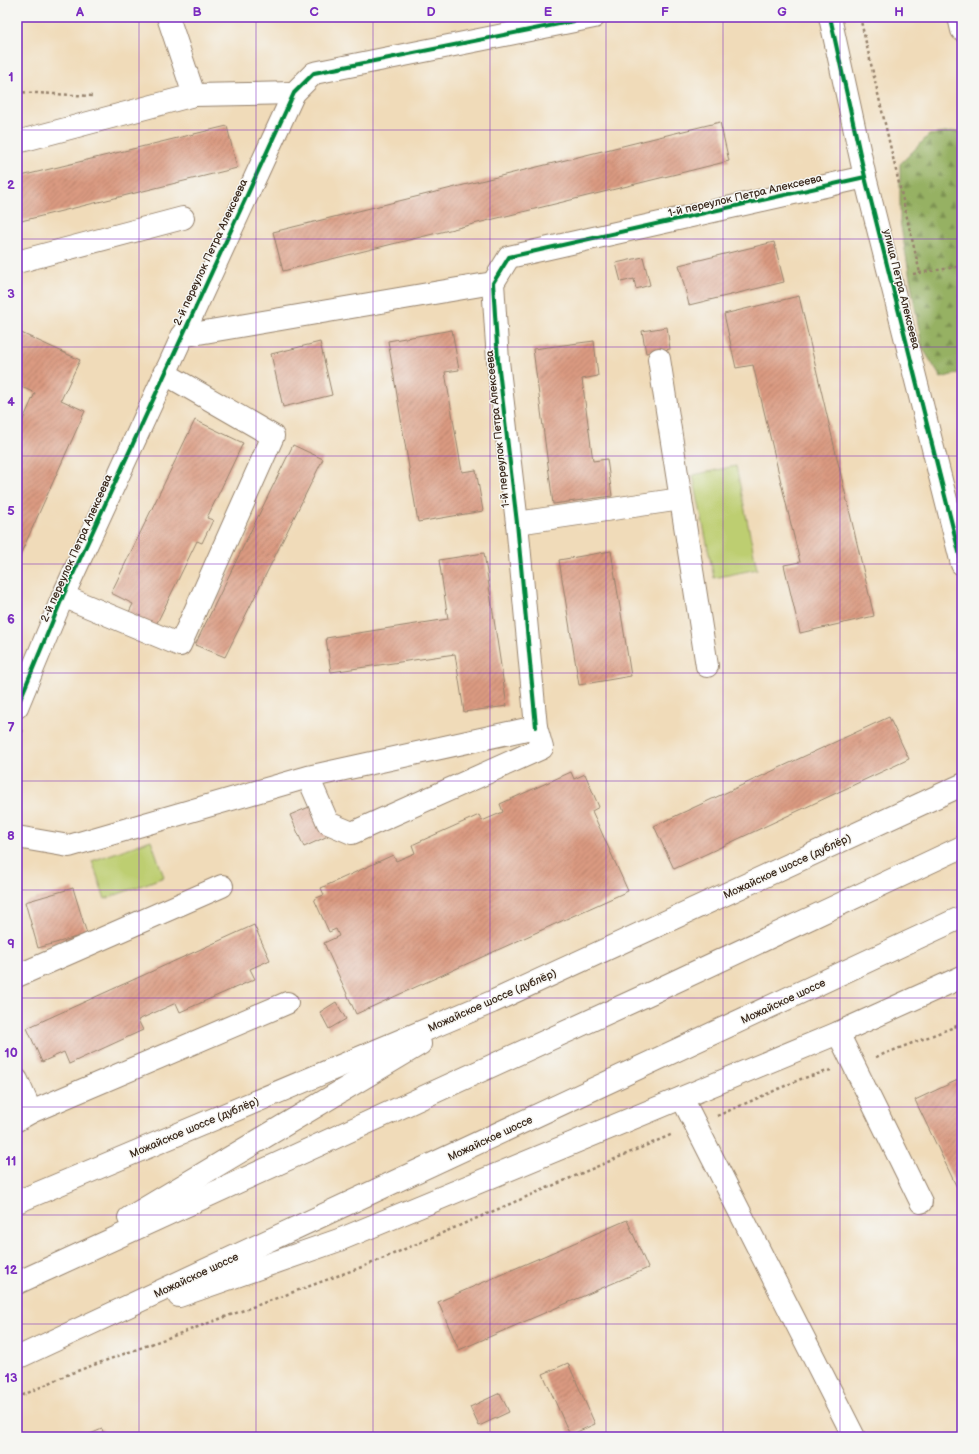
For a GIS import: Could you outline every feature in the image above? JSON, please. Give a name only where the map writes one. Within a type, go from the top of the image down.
[{"type":"main road","points":[[168,17],[194,95]]},
{"type":"main road","name":"2-й переулок Петра Алексеева","points":[[17,707],[63,596],[164,373],[294,93],[314,73],[594,17]]},
{"type":"main road","name":"улица Петра Алексеева","points":[[830,17],[865,177],[962,564]]},
{"type":"main road","points":[[959,17],[962,30]]},
{"type":"main road","points":[[17,142],[194,95],[294,93]]},
{"type":"main road","name":"1-й переулок Петра Алексеева","points":[[308,777],[328,823],[352,833],[542,748],[536,727],[517,523],[498,362],[493,283],[509,257],[865,177]]},
{"type":"main road","points":[[17,262],[183,218]]},
{"type":"main road","points":[[181,336],[493,283]]},
{"type":"main road","points":[[659,359],[707,666]]},
{"type":"main road","points":[[63,596],[180,645],[273,436],[164,373]]},
{"type":"main road","points":[[517,523],[681,499]]},
{"type":"main road","points":[[17,837],[69,846],[308,777],[536,727]]},
{"type":"main road","name":"Можайское шоссе (дублёр)","points":[[17,1202],[492,1002],[962,785]]},
{"type":"main road","points":[[25,1279],[653,992],[962,847]]},
{"type":"main road","points":[[17,976],[222,886]]},
{"type":"main road","name":"Можайское шоссе","points":[[17,1358],[962,917]]},
{"type":"main road","points":[[56,1340],[339,1240],[838,1033],[962,977]]},
{"type":"main road","points":[[25,1279],[492,1002]]},
{"type":"main road","points":[[17,1080],[24,1116],[287,1003]]},
{"type":"main road","points":[[838,1033],[921,1202]]},
{"type":"main road","points":[[682,1098],[849,1435]]},
{"type":"path","points":[[860,17],[920,273]]},
{"type":"path","points":[[875,1057],[962,1024]]},
{"type":"path","points":[[714,1117],[801,1079],[838,1068]]},
{"type":"path","points":[[17,1398],[69,1374],[370,1264],[677,1133]]},
{"type":"green space","points":[[962,131],[962,372],[941,378],[922,347],[900,221],[900,164],[929,135]]},
{"type":"green space","points":[[736,466],[757,569],[714,578],[693,475]]},
{"type":"green space","points":[[151,840],[164,877],[105,899],[92,861]]},
{"type":"building","points":[[720,122],[729,161],[283,271],[273,232]]},
{"type":"building","points":[[227,126],[237,168],[17,222],[17,177]]},
{"type":"building","points":[[774,242],[784,282],[689,305],[679,265]]},
{"type":"building","points":[[643,257],[650,285],[636,289],[634,279],[621,282],[616,263]]},
{"type":"building","points":[[799,296],[874,616],[800,633],[784,565],[800,562],[753,365],[736,368],[724,314]]},
{"type":"building","points":[[667,327],[670,349],[646,353],[642,331]]},
{"type":"building","points":[[452,330],[459,370],[445,372],[462,472],[476,470],[483,511],[418,522],[388,341]]},
{"type":"building","points":[[17,331],[80,360],[61,400],[85,411],[17,562],[17,433],[35,393],[17,385]]},
{"type":"building","points":[[594,341],[598,376],[582,379],[593,461],[607,459],[612,496],[553,504],[533,349]]},
{"type":"building","points":[[320,342],[332,395],[283,407],[271,354]]},
{"type":"building","points":[[195,420],[243,443],[207,518],[213,520],[202,543],[197,541],[155,627],[128,614],[133,604],[111,593]]},
{"type":"building","points":[[293,445],[323,459],[225,657],[195,645]]},
{"type":"building","points":[[611,551],[631,676],[579,685],[559,560]]},
{"type":"building","points":[[484,553],[507,706],[464,712],[455,654],[331,672],[326,638],[448,619],[439,560]]},
{"type":"building","points":[[889,717],[909,759],[674,869],[654,826]]},
{"type":"building","points":[[571,772],[574,779],[585,774],[599,807],[592,811],[628,891],[356,1014],[324,943],[339,936],[336,929],[329,932],[314,899],[324,895],[321,888],[393,855],[396,861],[415,853],[412,845],[479,815],[482,821],[503,812],[500,804]]},
{"type":"building","points":[[314,805],[328,836],[304,847],[290,815]]},
{"type":"building","points":[[73,888],[87,934],[38,948],[25,902]]},
{"type":"building","points":[[254,925],[270,960],[250,969],[255,979],[180,1012],[176,1003],[138,1020],[143,1030],[69,1064],[64,1052],[42,1062],[27,1028]]},
{"type":"building","points":[[336,1002],[346,1019],[329,1029],[320,1012]]},
{"type":"building","points":[[962,1078],[962,1198],[915,1100]]},
{"type":"building","points":[[627,1220],[648,1268],[459,1350],[438,1302]]},
{"type":"building","points":[[568,1363],[595,1424],[570,1435],[543,1374]]},
{"type":"building","points":[[500,1393],[509,1412],[479,1426],[470,1407]]},
{"type":"building","points":[[102,1429],[105,1437],[83,1437]]},
{"type":"cycle path","points":[[17,707],[63,596],[294,93],[314,73],[594,17]]},
{"type":"cycle path","points":[[830,17],[865,177],[962,564]]},
{"type":"cycle path","points":[[536,727],[517,523],[498,361],[493,283],[509,257],[865,177]]}]
